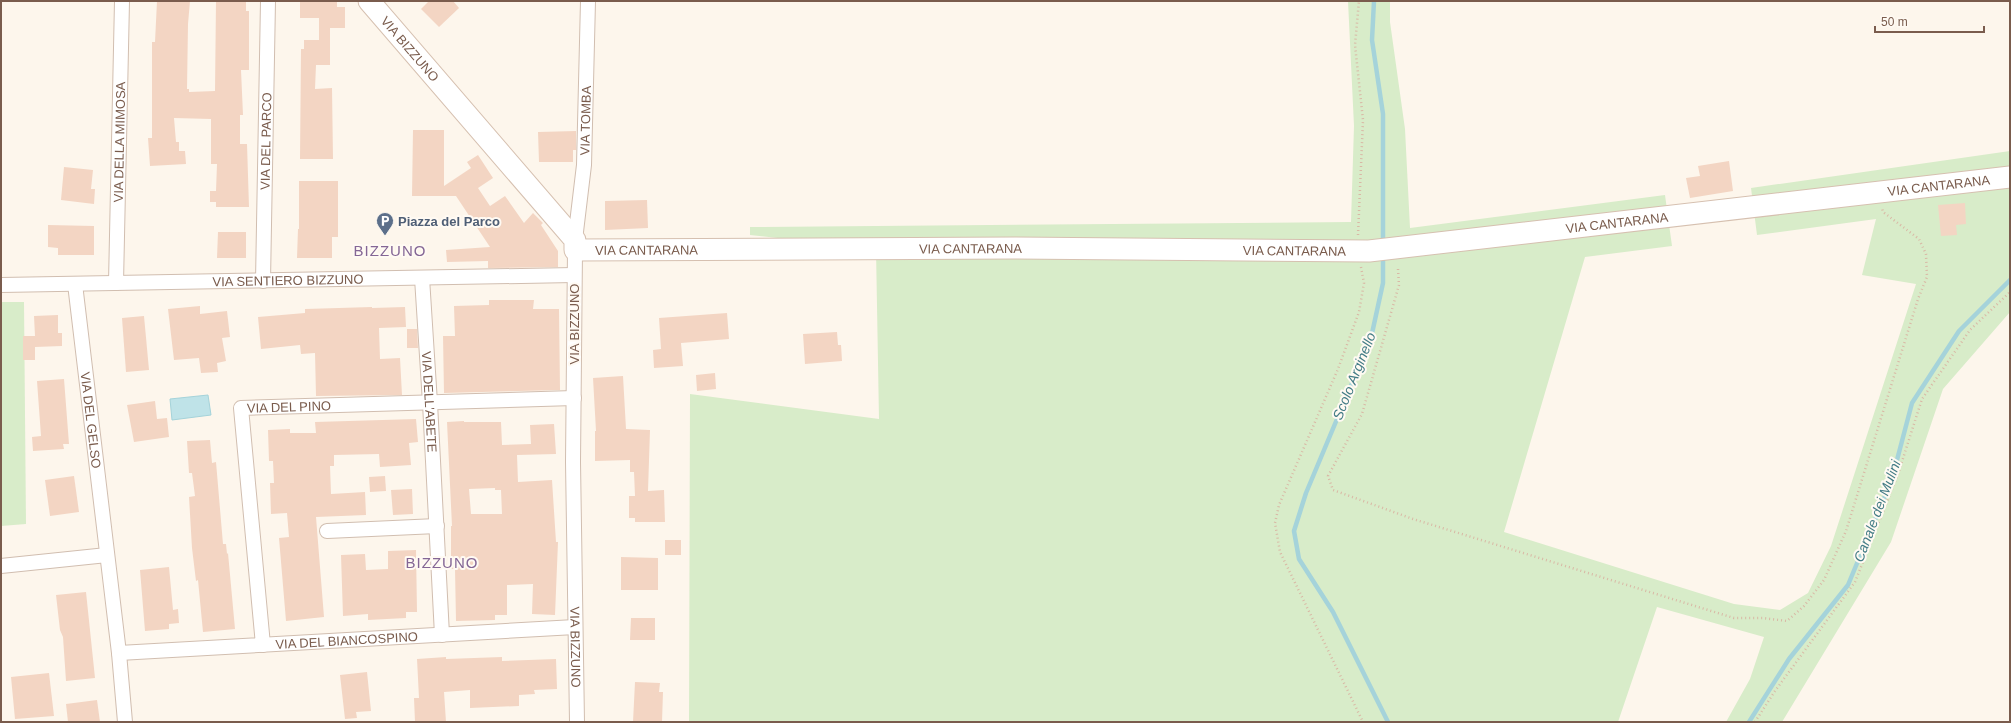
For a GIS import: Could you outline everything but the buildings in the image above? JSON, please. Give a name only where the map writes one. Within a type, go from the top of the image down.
[{"type":"street","name":"VIA DELLA MIMOSA","points":[[116,283],[122,1]]},
{"type":"street","name":"VIA DEL PARCO","points":[[263,281],[268,1]]},
{"type":"street","name":"VIA BIZZUNO","points":[[369,1],[575,245],[572,462],[577,722]]},
{"type":"street","name":"VIA TOMBA","points":[[575,245],[584,165],[588,1]]},
{"type":"street","name":"VIA CANTARANA","points":[[575,245],[1374,250],[2010,177]]},
{"type":"street","name":"VIA SENTIERO BIZZUNO","points":[[1,285],[574,275]]},
{"type":"street","name":"VIA DELL'ABETE","points":[[422,278],[442,635]]},
{"type":"street","name":"VIA DEL GELSO","points":[[76,284],[119,653],[125,722]]},
{"type":"street","name":"VIA DEL PINO","points":[[263,645],[241,408],[574,398]]},
{"type":"street","points":[[327,531],[437,526]]},
{"type":"street","points":[[1,566],[107,555]]},
{"type":"street","name":"VIA DEL BIANCOSPINO","points":[[119,653],[575,627]]},
{"type":"path","points":[[1359,1],[1355,45],[1374,250],[1364,283],[1358,312],[1338,369],[1282,498],[1275,523],[1280,552],[1363,722]]},
{"type":"path","points":[[1398,269],[1398,285],[1362,414],[1328,476],[1333,490],[1413,519],[1734,618],[1763,618],[1787,621],[1804,606],[1824,580],[1846,531],[1918,299],[1927,278],[1926,254],[1919,239],[1883,212],[1880,192]]},
{"type":"path","points":[[1755,722],[1775,691],[1855,582],[1898,474],[1922,399],[1970,330],[2010,292]]},
{"type":"green space","points":[[1348,1],[1390,1],[1390,22],[1405,129],[1410,228],[1665,195],[1672,246],[1585,257],[1504,532],[1734,604],[1780,610],[1808,593],[1831,546],[1916,284],[1862,275],[1876,219],[1757,235],[1751,188],[2010,151],[2010,312],[1943,389],[1891,542],[1782,722],[1726,722],[1750,679],[1764,637],[1657,607],[1618,722],[689,722],[690,394],[879,419],[876,249],[750,235],[750,227],[1351,222],[1354,126]]},
{"type":"green space","points":[[1,302],[24,302],[26,524],[1,526]]},
{"type":"water","points":[[208,395],[211,415],[172,420],[170,399]]},
{"type":"waterway","name":"Scolo Arginello","points":[[1374,1],[1372,40],[1383,114],[1383,245]]},
{"type":"waterway","name":"Scolo Arginello","points":[[1383,254],[1383,283],[1371,338],[1306,493],[1294,531],[1299,559],[1333,612],[1388,722]]},
{"type":"waterway","name":"Canale dei Mulini","points":[[1749,722],[1789,659],[1848,585],[1892,479],[1912,403],[1959,331],[2010,280]]},
{"type":"place","name":"Piazza del Parco","points":[[385,236]]},
{"type":"district","name":"BIZZUNO","points":[[390,251]]},
{"type":"district","name":"BIZZUNO","points":[[442,563]]}]
